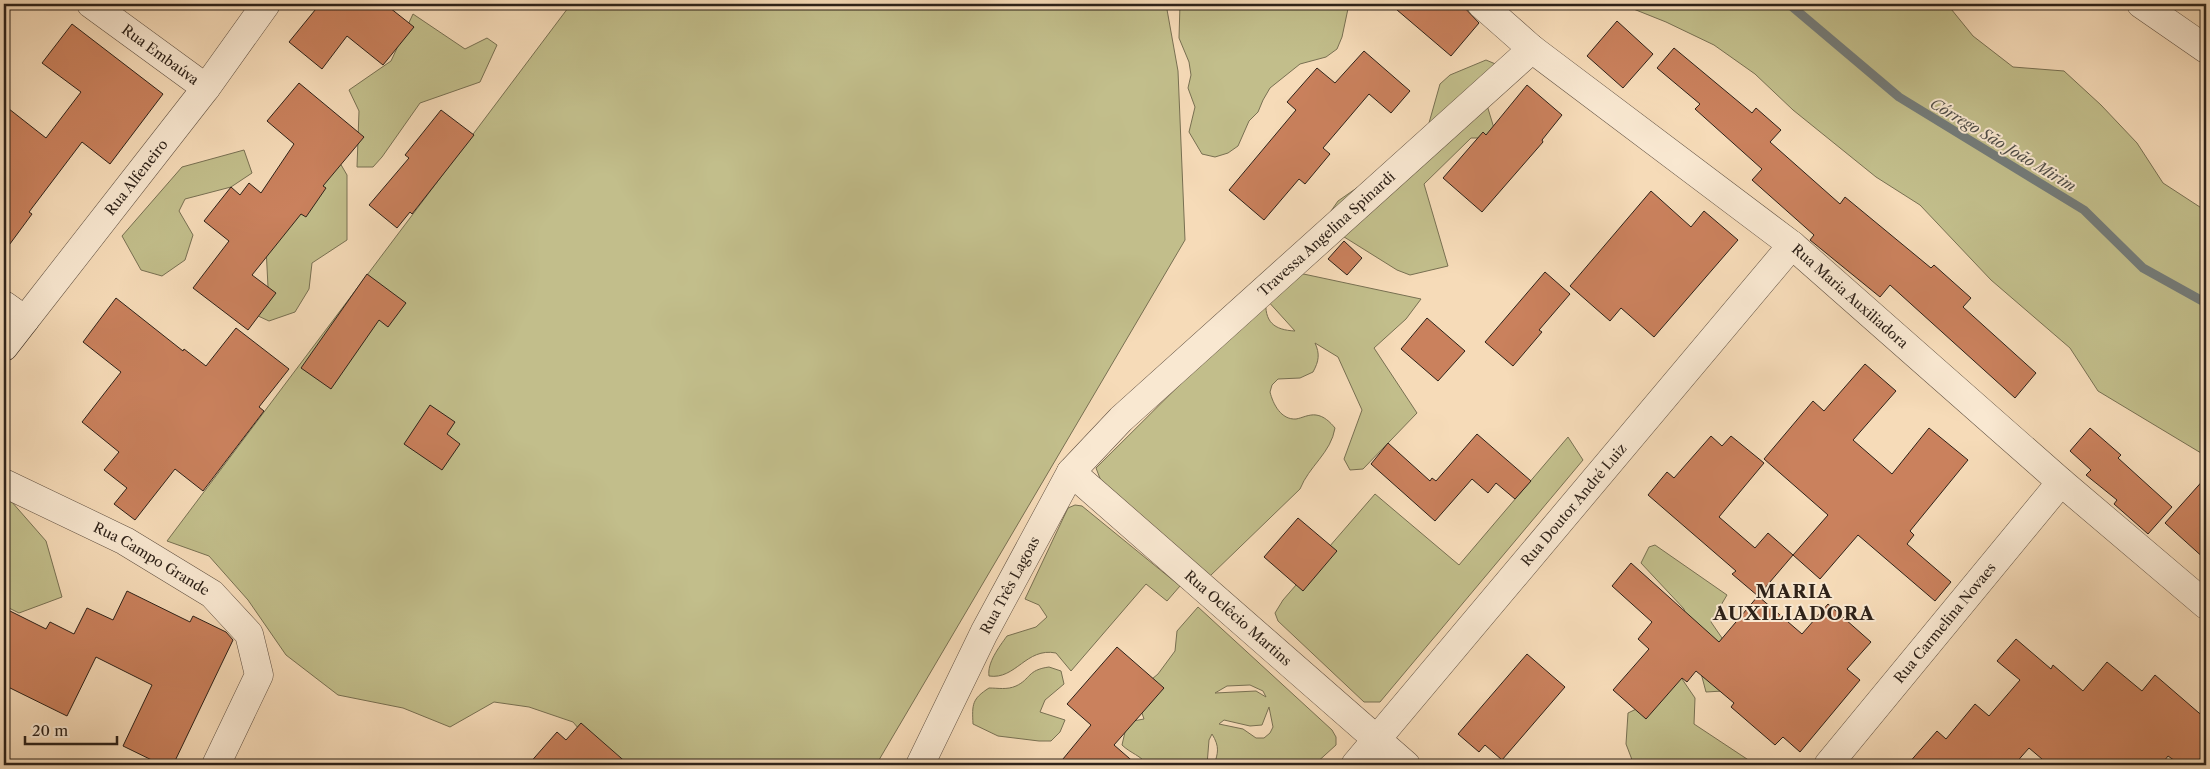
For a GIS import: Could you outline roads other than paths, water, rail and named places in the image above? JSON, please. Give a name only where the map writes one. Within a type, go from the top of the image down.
[{"type":"street","name":"Rua Embaúva","points":[[91,4],[206,88]]},
{"type":"street","name":"Rua Alfeneiro","points":[[4,347],[15,312],[206,88],[266,4]]},
{"type":"street","name":"Rua Maria Auxiliadora","points":[[1481,4],[1532,49],[1792,245],[2061,482],[2206,605]]},
{"type":"street","points":[[2141,4],[2206,49]]},
{"type":"street","name":"Travessa Angelina Spinardi","points":[[1121,419],[1532,49]]},
{"type":"street","name":"Rua Doutor André Luiz","points":[[1355,765],[1792,245]]},
{"type":"street","name":"Rua Três Lagoas","points":[[920,765],[984,633],[1071,472],[1121,419]]},
{"type":"street","name":"Rua Oclêcio Martins","points":[[1071,472],[1406,765]]},
{"type":"street","name":"Rua Carmelina Novaes","points":[[1828,765],[2061,482]]},
{"type":"street","name":"Rua Campo Grande","points":[[4,483],[125,541],[212,594],[249,634],[259,675],[216,765]]},
{"type":"waterway","name":"Córrego São João Mirim","points":[[1789,4],[1899,97],[2084,210],[2143,268],[2206,303]]},
{"type":"district","name":"MARIA AUXILIADORA","points":[[1794,602]]}]
